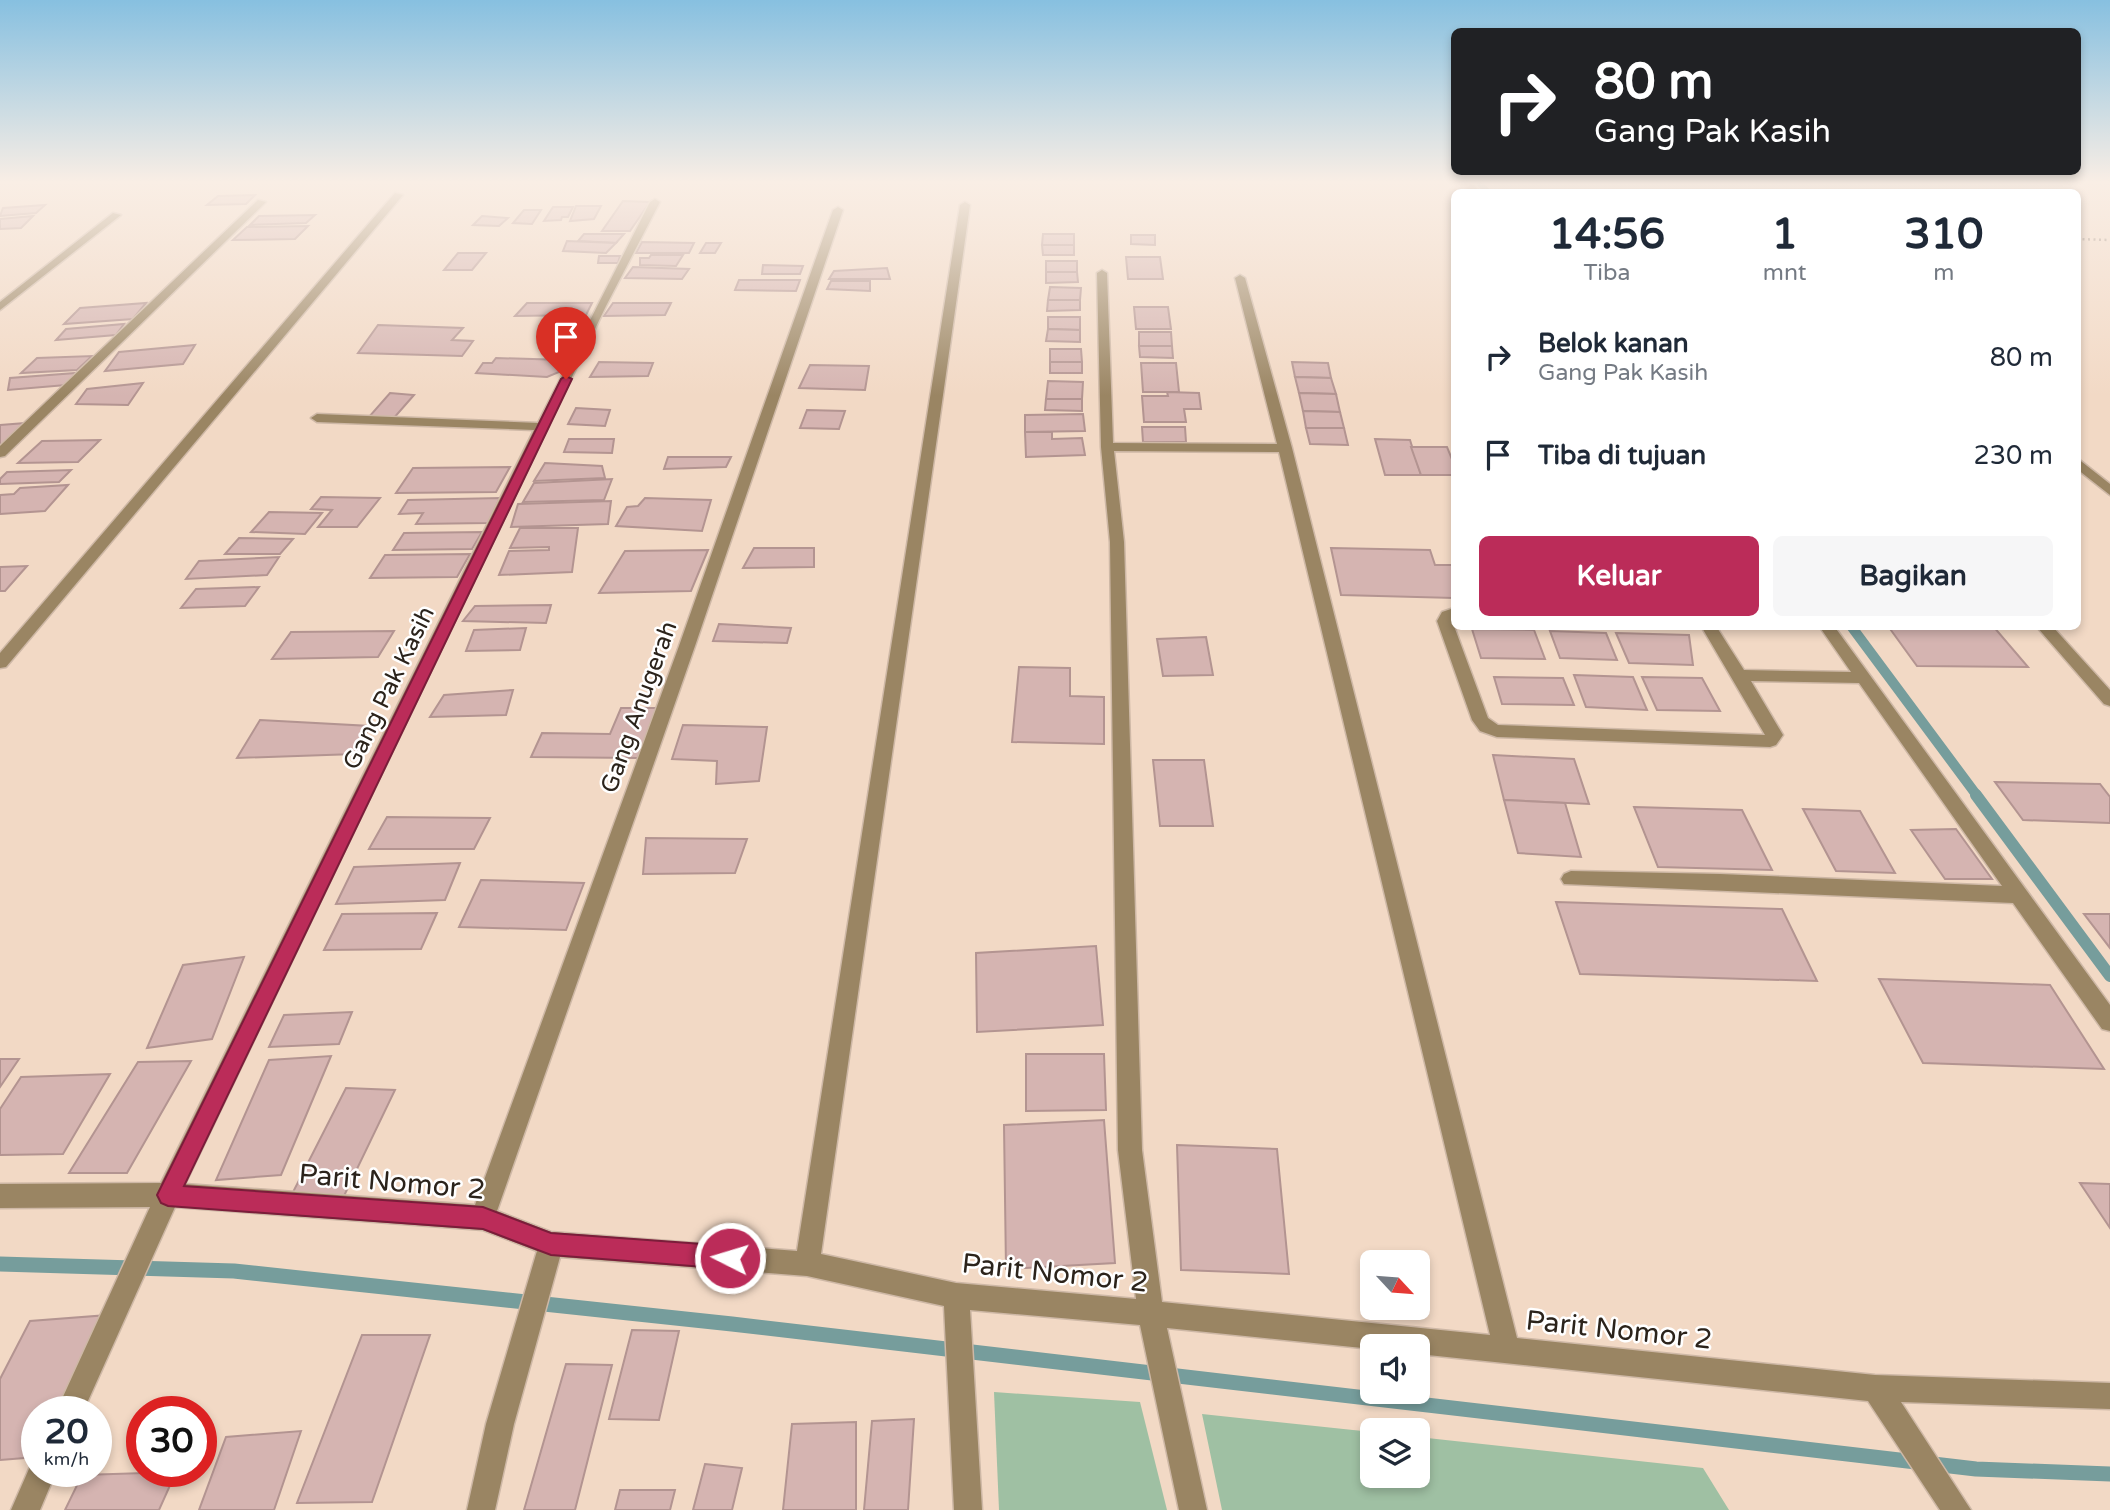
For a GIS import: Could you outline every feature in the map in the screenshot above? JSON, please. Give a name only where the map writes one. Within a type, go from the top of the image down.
[{"type":"street","points":[[0,307],[66,254]]},
{"type":"street","points":[[0,453],[206,254]]},
{"type":"street","points":[[0,663],[347,254]]},
{"type":"street","name":"Gang Pak Kasih","points":[[77,1396],[167,1197],[629,254]]},
{"type":"street","name":"Gang Anugerah","points":[[483,1218],[687,646],[823,254]]},
{"type":"street","points":[[807,1264],[958,254]]},
{"type":"street","points":[[1102,273],[1107,447],[1117,542],[1130,1150],[1151,1314],[1193,1510]]},
{"type":"street","points":[[1240,278],[1285,448],[1507,1350]]},
{"type":"street","points":[[317,418],[543,427]]},
{"type":"street","points":[[1107,447],[1285,448]]},
{"type":"street","points":[[2081,466],[2110,491]]},
{"type":"street","points":[[2081,477],[2095,478]]},
{"type":"street","points":[[1451,614],[1447,615],[1445,621],[1480,720],[1486,727],[1497,731],[1770,741],[1774,735],[1772,728],[1710,630]]},
{"type":"street","points":[[1829,630],[2110,1022]]},
{"type":"street","points":[[2047,630],[2110,700]]},
{"type":"street","points":[[1738,675],[1861,678]]},
{"type":"street","points":[[1571,879],[1720,882],[2021,895]]},
{"type":"street","name":"Parit Nomor 2","points":[[0,1196],[167,1197],[483,1218],[551,1244],[807,1264],[956,1296],[1875,1388],[2110,1396]]},
{"type":"street","points":[[481,1510],[500,1424],[551,1244]]},
{"type":"street","points":[[956,1296],[968,1510]]},
{"type":"street","points":[[1875,1388],[1957,1510]]},
{"type":"street","points":[[25,1510],[35,1487]]},
{"type":"green space","points":[[994,1392],[1140,1402],[1167,1510],[999,1510]]},
{"type":"green space","points":[[1202,1414],[1360,1431],[1360,1488],[1430,1488],[1430,1438],[1703,1468],[1729,1510],[1222,1510]]},
{"type":"building","points":[[457,254],[485,254],[472,270],[444,270]]},
{"type":"building","points":[[651,255],[683,255],[676,266],[640,265],[640,258],[649,258]]},
{"type":"building","points":[[599,256],[620,256],[618,263],[598,263]]},
{"type":"building","points":[[1126,257],[1160,257],[1163,279],[1128,279]]},
{"type":"building","points":[[1046,261],[1077,261],[1077,272],[1046,272]]},
{"type":"building","points":[[763,265],[803,266],[800,274],[762,274]]},
{"type":"building","points":[[633,267],[689,269],[682,279],[625,278]]},
{"type":"building","points":[[887,268],[890,279],[829,279],[834,271]]},
{"type":"building","points":[[1046,272],[1077,272],[1078,282],[1046,283]]},
{"type":"building","points":[[739,280],[800,280],[796,291],[735,290]]},
{"type":"building","points":[[831,281],[870,281],[870,291],[827,289]]},
{"type":"building","points":[[1050,287],[1081,288],[1080,300],[1048,300]]},
{"type":"building","points":[[1048,300],[1080,300],[1080,310],[1047,311]]},
{"type":"building","points":[[146,303],[133,319],[64,324],[80,308]]},
{"type":"building","points":[[527,303],[592,303],[586,315],[515,316]]},
{"type":"building","points":[[613,303],[671,303],[665,315],[604,316]]},
{"type":"building","points":[[1134,307],[1168,307],[1171,329],[1136,329]]},
{"type":"building","points":[[1048,317],[1080,317],[1080,330],[1048,329]]},
{"type":"building","points":[[124,324],[116,335],[56,340],[66,329]]},
{"type":"building","points":[[378,325],[463,328],[452,340],[473,341],[462,356],[358,353]]},
{"type":"building","points":[[1048,329],[1080,330],[1080,342],[1046,341]]},
{"type":"building","points":[[1139,332],[1171,332],[1172,346],[1139,346]]},
{"type":"building","points":[[195,345],[183,364],[105,371],[119,352]]},
{"type":"building","points":[[1139,346],[1172,346],[1173,358],[1140,357]]},
{"type":"building","points":[[1050,349],[1081,349],[1082,362],[1050,362]]},
{"type":"building","points":[[92,356],[77,370],[21,373],[37,358]]},
{"type":"building","points":[[496,358],[564,360],[559,372],[547,377],[476,373],[483,363],[492,363]]},
{"type":"building","points":[[599,362],[653,363],[648,376],[590,377]]},
{"type":"building","points":[[1050,362],[1082,362],[1082,373],[1050,373]]},
{"type":"building","points":[[1292,362],[1328,363],[1331,378],[1295,377]]},
{"type":"building","points":[[1141,363],[1176,363],[1179,392],[1143,392]]},
{"type":"building","points":[[810,365],[869,366],[865,390],[799,388]]},
{"type":"building","points":[[76,373],[66,385],[8,390],[10,378]]},
{"type":"building","points":[[1295,377],[1331,378],[1336,394],[1299,393]]},
{"type":"building","points":[[1048,381],[1083,382],[1082,399],[1046,399]]},
{"type":"building","points":[[143,383],[128,405],[76,404],[87,389]]},
{"type":"building","points":[[1167,392],[1199,393],[1201,409],[1184,409],[1186,422],[1144,422],[1142,396],[1168,396]]},
{"type":"building","points":[[390,393],[414,395],[393,419],[368,418]]},
{"type":"building","points":[[1299,393],[1336,394],[1340,412],[1303,411]]},
{"type":"building","points":[[1046,399],[1082,399],[1082,411],[1045,410]]},
{"type":"building","points":[[576,408],[610,410],[605,426],[568,424]]},
{"type":"building","points":[[807,410],[845,411],[839,429],[800,428]]},
{"type":"building","points":[[1303,411],[1340,412],[1344,428],[1306,428]]},
{"type":"building","points":[[1083,414],[1085,431],[1025,432],[1025,415]]},
{"type":"building","points":[[26,423],[7,444],[0,445],[0,425]]},
{"type":"building","points":[[1142,427],[1185,427],[1186,442],[1143,442]]},
{"type":"building","points":[[1306,428],[1344,428],[1348,445],[1310,444]]},
{"type":"building","points":[[1025,432],[1052,432],[1052,439],[1082,438],[1085,455],[1026,457]]},
{"type":"building","points":[[569,439],[614,439],[612,453],[564,452]]},
{"type":"building","points":[[1375,439],[1410,440],[1421,475],[1385,475]]},
{"type":"building","points":[[100,440],[78,462],[18,463],[42,441]]},
{"type":"building","points":[[1411,447],[1447,447],[1451,457],[1451,475],[1421,475]]},
{"type":"building","points":[[668,457],[731,457],[726,467],[664,469]]},
{"type":"building","points":[[545,463],[602,466],[605,478],[534,481]]},
{"type":"building","points":[[510,467],[496,492],[396,493],[413,468]]},
{"type":"building","points":[[71,470],[59,482],[0,484],[0,479],[7,472]]},
{"type":"building","points":[[612,479],[604,500],[523,502],[534,483]]},
{"type":"building","points":[[68,485],[45,511],[0,514],[0,495],[14,494],[20,488]]},
{"type":"building","points":[[321,497],[380,498],[357,527],[318,527],[332,510],[311,509]]},
{"type":"building","points":[[500,498],[488,523],[416,524],[423,513],[399,514],[408,500]]},
{"type":"building","points":[[645,498],[711,500],[702,531],[616,526],[627,507],[638,506]]},
{"type":"building","points":[[611,501],[608,524],[511,527],[518,504]]},
{"type":"building","points":[[269,512],[322,513],[305,534],[251,532]]},
{"type":"building","points":[[520,528],[578,528],[572,572],[499,575],[509,551],[549,550],[549,547],[510,548]]},
{"type":"building","points":[[482,532],[472,549],[393,550],[404,533]]},
{"type":"building","points":[[239,538],[293,539],[280,554],[225,554]]},
{"type":"building","points":[[754,548],[814,548],[814,567],[743,568]]},
{"type":"building","points":[[1331,548],[1430,550],[1435,565],[1451,565],[1451,598],[1341,595]]},
{"type":"building","points":[[708,550],[691,591],[599,593],[625,551]]},
{"type":"building","points":[[470,554],[457,577],[370,578],[385,555]]},
{"type":"building","points":[[279,557],[267,575],[186,579],[199,561]]},
{"type":"building","points":[[27,566],[5,591],[0,591],[0,567]]},
{"type":"building","points":[[259,587],[245,606],[181,608],[196,589]]},
{"type":"building","points":[[551,605],[546,623],[463,621],[475,606]]},
{"type":"building","points":[[719,624],[791,628],[787,643],[713,641]]},
{"type":"building","points":[[526,628],[520,650],[466,651],[474,630]]},
{"type":"building","points":[[1472,630],[1534,630],[1545,659],[1481,658]]},
{"type":"building","points":[[1891,630],[1996,630],[2028,667],[1917,666]]},
{"type":"building","points":[[394,631],[378,657],[272,659],[291,632]]},
{"type":"building","points":[[1550,631],[1606,633],[1617,660],[1560,658]]},
{"type":"building","points":[[1616,633],[1689,635],[1693,665],[1629,663]]},
{"type":"building","points":[[1206,637],[1213,675],[1163,676],[1157,639]]},
{"type":"building","points":[[1019,667],[1070,668],[1070,696],[1104,697],[1104,744],[1012,742]]},
{"type":"building","points":[[1574,675],[1633,677],[1647,710],[1586,707]]},
{"type":"building","points":[[1494,677],[1563,678],[1574,705],[1502,704]]},
{"type":"building","points":[[1642,677],[1702,678],[1720,711],[1657,710]]},
{"type":"building","points":[[513,690],[506,715],[430,717],[444,695]]},
{"type":"building","points":[[621,708],[657,708],[638,758],[531,757],[542,733],[610,734]]},
{"type":"building","points":[[260,720],[370,726],[355,754],[237,758]]},
{"type":"building","points":[[683,725],[767,727],[759,781],[716,784],[717,761],[672,759]]},
{"type":"building","points":[[1493,755],[1574,759],[1589,804],[1504,800]]},
{"type":"building","points":[[1153,760],[1204,760],[1213,826],[1160,826]]},
{"type":"building","points":[[1995,782],[2100,784],[2110,797],[2110,823],[2023,820]]},
{"type":"building","points":[[1504,800],[1565,803],[1581,857],[1518,853]]},
{"type":"building","points":[[1634,807],[1742,810],[1772,870],[1658,867]]},
{"type":"building","points":[[1803,809],[1860,811],[1895,873],[1836,871]]},
{"type":"building","points":[[387,817],[490,818],[474,849],[369,849]]},
{"type":"building","points":[[1956,829],[1992,879],[1945,879],[1911,830]]},
{"type":"building","points":[[646,838],[747,839],[735,873],[643,874]]},
{"type":"building","points":[[460,863],[445,900],[336,904],[354,867]]},
{"type":"building","points":[[481,880],[584,883],[566,930],[459,927]]},
{"type":"building","points":[[1556,902],[1782,909],[1817,981],[1580,974]]},
{"type":"building","points":[[437,913],[421,949],[324,950],[342,914]]},
{"type":"building","points":[[2084,914],[2110,914],[2110,948]]},
{"type":"building","points":[[1096,946],[1103,1025],[977,1032],[976,953]]},
{"type":"building","points":[[244,957],[212,1039],[147,1048],[183,965]]},
{"type":"building","points":[[1879,979],[2050,985],[2104,1069],[1923,1063]]},
{"type":"building","points":[[352,1012],[339,1044],[269,1047],[284,1015]]},
{"type":"building","points":[[1026,1054],[1104,1054],[1106,1110],[1026,1111]]},
{"type":"building","points":[[331,1056],[281,1175],[216,1180],[269,1060]]},
{"type":"building","points":[[0,1059],[19,1059],[0,1087]]},
{"type":"building","points":[[191,1061],[127,1173],[69,1173],[138,1062]]},
{"type":"building","points":[[110,1074],[63,1154],[0,1155],[0,1109],[21,1077]]},
{"type":"building","points":[[346,1088],[395,1090],[343,1198],[291,1196]]},
{"type":"building","points":[[1104,1120],[1115,1263],[1006,1269],[1004,1125]]},
{"type":"building","points":[[1177,1145],[1277,1149],[1289,1274],[1181,1270]]},
{"type":"building","points":[[2080,1183],[2110,1184],[2110,1228]]},
{"type":"building","points":[[109,1315],[70,1396],[21,1396],[21,1458],[0,1460],[0,1379],[30,1321]]},
{"type":"building","points":[[632,1330],[679,1331],[659,1420],[609,1419]]},
{"type":"building","points":[[362,1335],[430,1335],[372,1502],[297,1503]]},
{"type":"building","points":[[566,1364],[612,1365],[575,1510],[524,1510]]},
{"type":"building","points":[[914,1419],[908,1510],[864,1510],[872,1421]]},
{"type":"building","points":[[856,1422],[856,1510],[783,1510],[792,1424]]},
{"type":"building","points":[[301,1431],[274,1510],[199,1510],[208,1487],[217,1487],[217,1461],[226,1437]]},
{"type":"building","points":[[705,1464],[742,1468],[732,1510],[693,1510]]},
{"type":"building","points":[[112,1474],[126,1474],[126,1487],[169,1487],[159,1510],[65,1510],[76,1487],[112,1487]]},
{"type":"building","points":[[620,1490],[675,1490],[670,1510],[615,1510]]},
{"type":"waterway","points":[[1854,630],[1978,797]]},
{"type":"waterway","points":[[1976,795],[2110,976]]},
{"type":"waterway","points":[[0,1264],[234,1271],[732,1324],[1976,1469],[2110,1474]]},
{"type":"route","points":[[566,379],[168,1195],[483,1218],[551,1244],[730,1258]]}]
